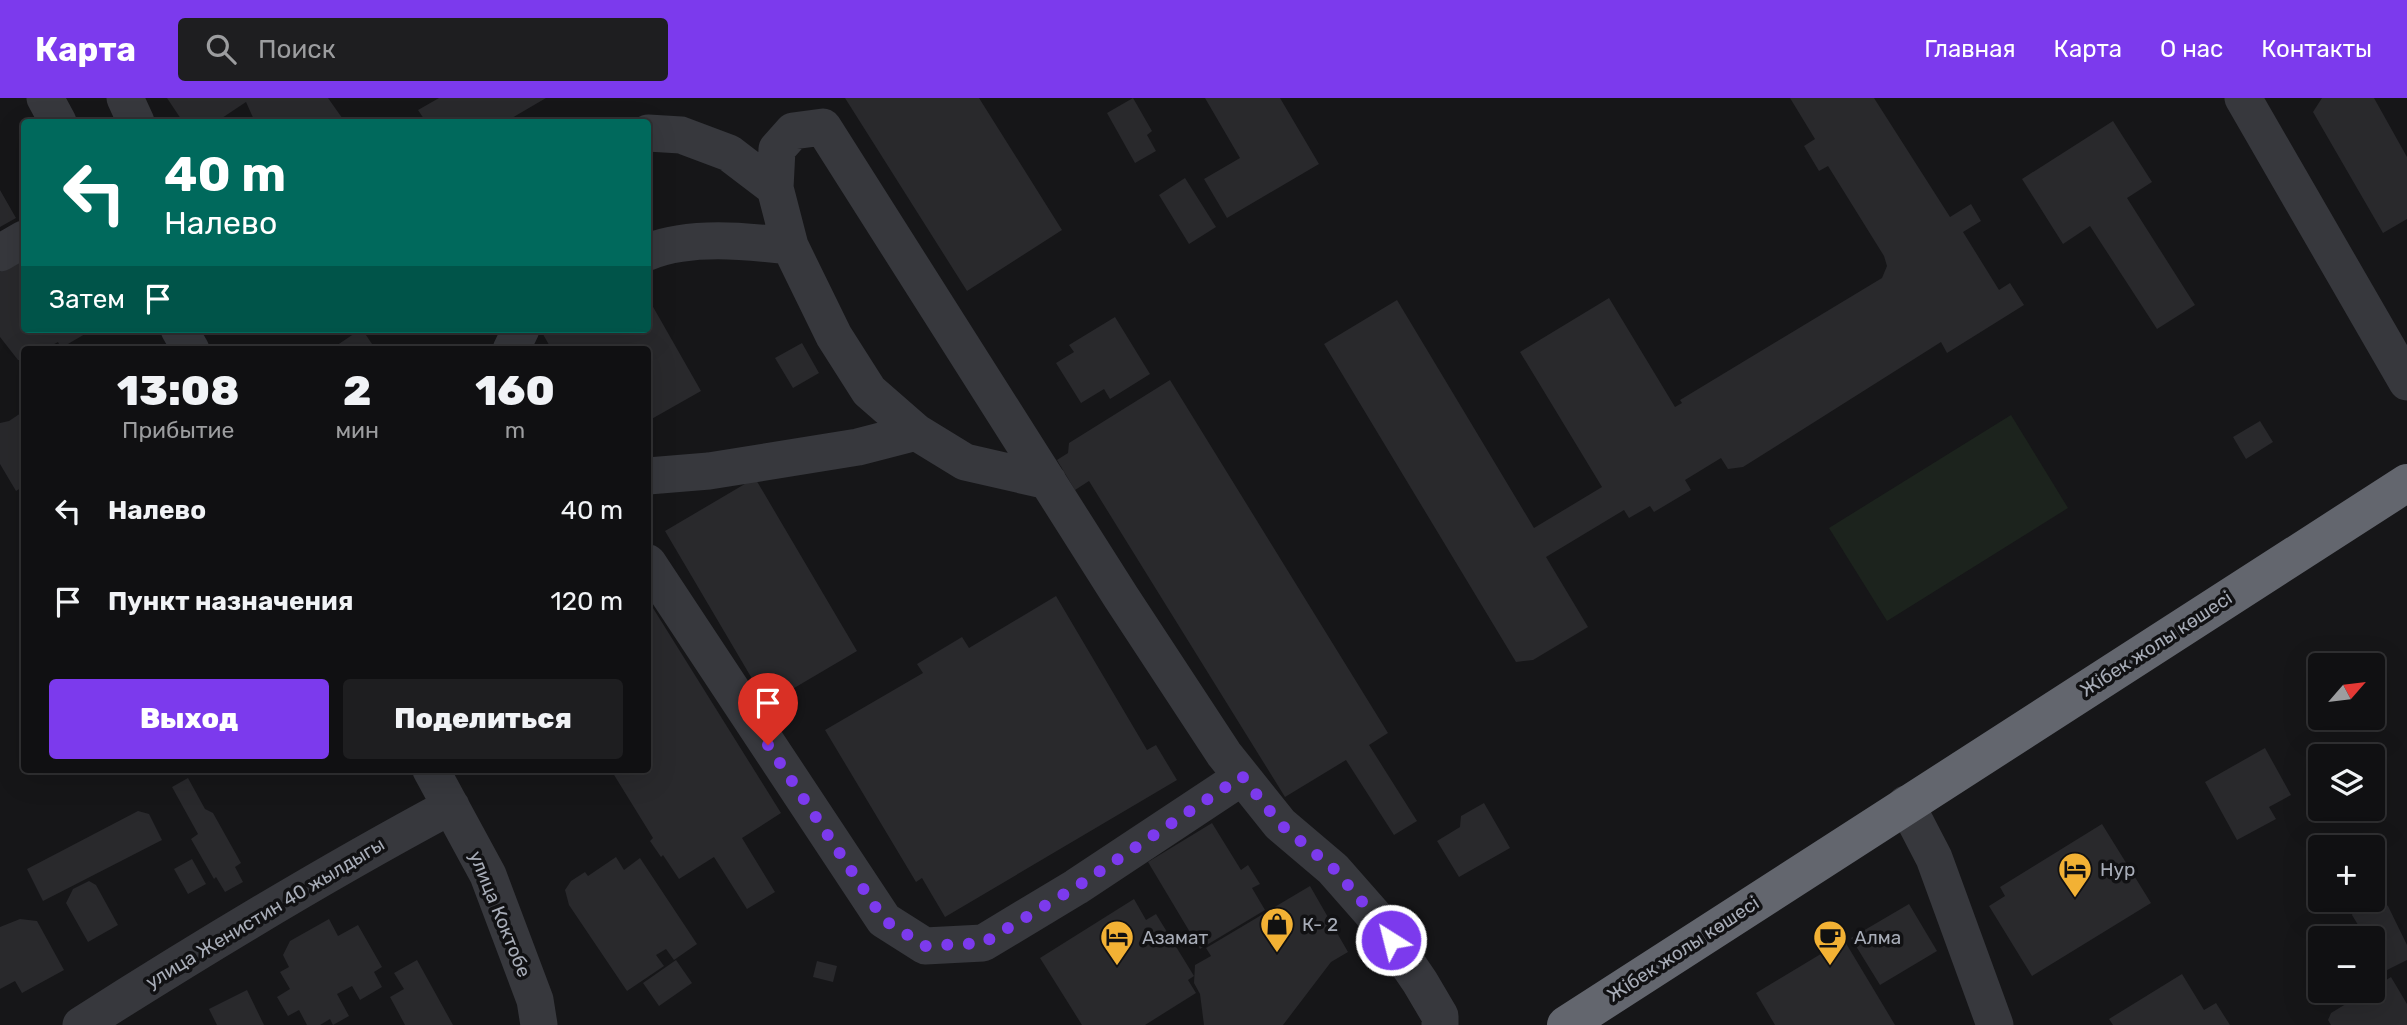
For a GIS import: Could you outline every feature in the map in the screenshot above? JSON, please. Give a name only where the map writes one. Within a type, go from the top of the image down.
[{"type":"highway","name":"Жібек жолы көшесі","points":[[1566,1025],[2407,483]]},
{"type":"street","points":[[45,98],[56,119]]},
{"type":"street","points":[[125,98],[135,119]]},
{"type":"street","points":[[2243,98],[2407,382]]},
{"type":"street","points":[[1048,481],[965,462],[916,432],[869,391],[834,336],[790,246],[775,188],[777,149],[793,131],[823,127],[1048,481],[1128,608],[1224,754],[1280,824],[1334,869],[1377,919],[1420,982],[1440,1016],[1440,1025]]},
{"type":"street","points":[[651,133],[681,135],[729,153],[775,188]]},
{"type":"street","points":[[651,251],[663,246],[737,240],[790,246]]},
{"type":"street","points":[[0,253],[21,241]]},
{"type":"street","points":[[651,476],[709,471],[847,449],[916,432]]},
{"type":"street","points":[[651,568],[884,920],[925,946],[983,943],[1076,887],[1242,776]]},
{"type":"street","name":"улица Коктобе","points":[[433,773],[488,875],[535,1000],[539,1025]]},
{"type":"street","points":[[1906,804],[1934,858],[1995,1025]]},
{"type":"street","name":"улица Женистин 40 жылдыгы","points":[[81,1025],[173,966],[356,857],[451,806]]},
{"type":"shaded area","points":[[2011,415],[2068,508],[1887,621],[1829,528]]},
{"type":"building","points":[[167,98],[328,98],[343,119],[254,119],[246,102],[220,119],[181,119]]},
{"type":"building","points":[[439,98],[546,98],[510,119],[424,119],[418,110]]},
{"type":"building","points":[[845,98],[979,98],[1062,230],[967,291]]},
{"type":"building","points":[[1133,98],[1152,131],[1147,135],[1156,151],[1135,163],[1107,113]]},
{"type":"building","points":[[1205,98],[1280,98],[1319,164],[1227,218],[1204,179],[1240,158]]},
{"type":"building","points":[[1790,98],[1874,98],[1950,217],[1971,204],[1981,221],[1963,232],[1999,290],[2010,283],[2024,305],[1947,353],[1941,342],[1743,467],[1728,469],[1721,458],[1685,480],[1691,490],[1654,512],[1650,506],[1629,518],[1624,510],[1546,557],[1588,627],[1533,660],[1516,662],[1324,344],[1397,300],[1534,528],[1602,487],[1520,352],[1609,298],[1675,407],[1682,403],[1680,400],[1882,278],[1887,266],[1884,256],[1828,166],[1819,171],[1804,146],[1815,139]]},
{"type":"building","points":[[2322,98],[2374,98],[2407,157],[2407,219],[2383,233],[2313,112]]},
{"type":"building","points":[[2113,121],[2152,182],[2127,198],[2195,305],[2157,329],[2090,226],[2063,244],[2022,179]]},
{"type":"building","points":[[1185,178],[1216,227],[1189,244],[1159,195]]},
{"type":"building","points":[[0,190],[16,218],[0,227]]},
{"type":"building","points":[[21,260],[21,333],[85,334],[64,346],[60,346],[58,342],[50,346],[21,346],[21,360],[18,360],[0,337],[0,272]]},
{"type":"building","points":[[651,303],[701,391],[651,419],[651,346],[550,346],[542,333],[651,333]]},
{"type":"building","points":[[1115,317],[1150,374],[1110,399],[1104,389],[1081,403],[1056,363],[1074,352],[1069,345]]},
{"type":"building","points":[[355,333],[365,333],[373,346],[336,346]]},
{"type":"building","points":[[802,343],[819,373],[793,388],[775,358]]},
{"type":"building","points":[[1170,380],[1388,733],[1369,745],[1417,821],[1394,835],[1346,760],[1285,797],[1089,481],[1075,490],[1057,460],[1068,453],[1069,443]]},
{"type":"building","points":[[21,413],[21,488],[16,491],[0,464],[0,423]]},
{"type":"building","points":[[2260,421],[2273,442],[2246,459],[2233,437]]},
{"type":"building","points":[[755,478],[857,651],[767,704],[665,531]]},
{"type":"building","points":[[1056,596],[1147,750],[1156,745],[1177,780],[945,917],[922,878],[916,882],[825,730],[923,673],[917,664],[962,637],[969,648]]},
{"type":"building","points":[[651,605],[781,813],[742,838],[775,892],[747,909],[714,857],[679,879],[650,841],[653,838],[613,773],[651,773]]},
{"type":"building","points":[[2265,748],[2291,795],[2269,807],[2276,819],[2237,840],[2205,782]]},
{"type":"building","points":[[188,778],[205,809],[213,813],[241,863],[235,867],[243,882],[225,892],[216,877],[214,879],[191,839],[198,834],[172,787]]},
{"type":"building","points":[[1484,803],[1510,848],[1459,877],[1437,841],[1460,827],[1461,816]]},
{"type":"building","points":[[138,811],[149,814],[162,840],[43,901],[27,869]]},
{"type":"building","points":[[1212,823],[1241,870],[1248,865],[1260,884],[1252,888],[1265,910],[1200,949],[1148,862]]},
{"type":"building","name":"Нур","points":[[2102,824],[2151,903],[2032,976],[1989,906],[2005,896],[2000,887]]},
{"type":"building","points":[[616,857],[624,870],[640,858],[697,944],[674,960],[666,949],[656,955],[664,966],[627,991],[569,905],[565,890],[571,881],[585,872],[588,876]]},
{"type":"building","points":[[192,859],[206,884],[188,894],[174,869]]},
{"type":"building","points":[[89,881],[96,885],[118,925],[88,942],[66,903],[73,889]]},
{"type":"building","name":"К- 2","points":[[1310,886],[1348,952],[1331,962],[1283,1025],[1204,1025],[1200,994],[1194,983],[1195,965],[1211,956],[1206,948]]},
{"type":"building","name":"Азамат","points":[[1134,899],[1146,920],[1156,914],[1194,976],[1188,980],[1196,993],[1145,1025],[1082,1025],[1040,958]]},
{"type":"building","points":[[1909,904],[1937,951],[1880,985],[1851,938]]},
{"type":"building","points":[[2385,904],[2388,906],[2407,945],[2407,960],[2385,971],[2385,926],[2359,926],[2352,915],[2353,912],[2385,912]]},
{"type":"building","points":[[20,919],[37,921],[64,970],[22,993],[15,981],[0,989],[0,927]]},
{"type":"building","points":[[329,919],[338,936],[358,925],[382,967],[374,972],[382,987],[360,1000],[352,986],[337,994],[349,1016],[333,1025],[330,1019],[320,1025],[307,1025],[299,1010],[288,1016],[277,997],[290,989],[280,972],[289,967],[283,955],[290,941]]},
{"type":"building","name":"Алма","points":[[1844,940],[1895,1025],[1775,1025],[1756,993]]},
{"type":"building","points":[[417,960],[453,1025],[405,1025],[390,997],[404,989],[394,973]]},
{"type":"building","points":[[676,960],[692,983],[659,1006],[643,983]]},
{"type":"building","points":[[817,961],[837,966],[833,982],[813,977]]},
{"type":"building","points":[[2182,974],[2204,1010],[2216,1003],[2230,1025],[2113,1025],[2109,1019]]},
{"type":"building","points":[[2391,977],[2407,1004],[2407,1025],[2331,1025],[2328,1020],[2331,1013],[2348,1003],[2385,1003],[2385,981]]},
{"type":"building","points":[[247,990],[264,1025],[217,1025],[209,1009]]},
{"type":"place","name":"Нур","points":[[2075,899]]},
{"type":"place","name":"К- 2","points":[[1277,954]]},
{"type":"place","name":"Азамат","points":[[1117,967]]},
{"type":"place","name":"Алма","points":[[1830,967]]},
{"type":"route","points":[[768,745],[884,920],[925,946],[983,943],[1076,887],[1242,776],[1280,824],[1334,869],[1377,919],[1391,940]]}]
